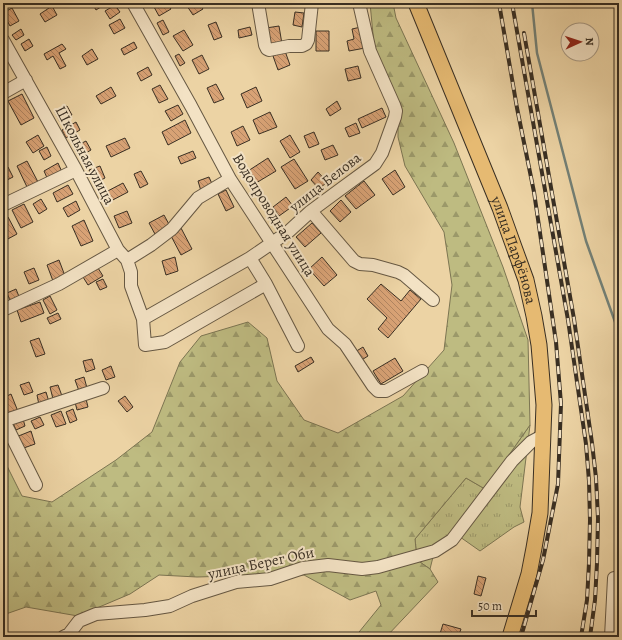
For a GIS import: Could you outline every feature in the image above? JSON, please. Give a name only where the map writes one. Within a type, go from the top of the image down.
[{"type":"main road","name":"улица Парфёнова","points":[[416,3],[514,246],[526,280],[540,352],[544,405],[540,513],[529,574],[510,637]]},
{"type":"street","name":"Водопроводная улица","points":[[133,3],[230,179],[328,329],[344,344],[378,391],[386,391],[422,371]]},
{"type":"street","points":[[258,3],[265,45],[266,49],[269,50],[289,46],[302,46],[306,44],[308,40],[312,3]]},
{"type":"street","name":"улица Белова","points":[[143,319],[250,258],[288,232],[311,212],[375,164],[382,153],[396,111],[370,51],[359,3]]},
{"type":"street","name":"Школьная улица","points":[[3,40],[76,170],[118,250],[127,260]]},
{"type":"street","points":[[3,93],[26,80]]},
{"type":"street","points":[[3,205],[76,170]]},
{"type":"street","points":[[230,179],[198,198],[172,229],[151,245],[127,260],[131,272],[131,286],[143,319],[145,345],[165,342],[266,284]]},
{"type":"street","points":[[311,212],[354,261],[360,264],[373,265],[398,272],[404,275],[433,300]]},
{"type":"street","points":[[3,310],[59,284],[118,250]]},
{"type":"street","points":[[250,258],[266,284],[298,346]]},
{"type":"street","points":[[36,485],[3,420],[103,388]]},
{"type":"street","name":"улица Берег Оби","points":[[63,637],[69,634],[79,621],[96,614],[145,610],[170,606],[192,596],[236,582],[270,579],[302,568],[328,565],[362,569],[378,567],[434,551],[452,540],[512,461],[531,442],[544,435]]},
{"type":"street","points":[[611,637],[614,578]]},
{"type":"green space","points":[[370,3],[393,3],[396,18],[454,143],[503,267],[528,340],[530,425],[485,489],[466,478],[415,539],[417,560],[430,569],[438,582],[386,637],[355,637],[381,605],[376,591],[350,600],[304,575],[197,577],[159,575],[130,594],[78,616],[26,607],[3,615],[3,458],[22,496],[52,502],[116,460],[152,432],[180,362],[201,336],[248,322],[267,338],[277,381],[304,420],[338,433],[403,396],[444,350],[452,285],[444,232],[405,166],[398,137],[398,109],[375,55]]},
{"type":"green space","points":[[530,425],[520,507],[524,522],[514,527],[480,551],[453,532],[436,545],[430,569],[417,560],[415,539],[466,478],[485,489]]},
{"type":"building","points":[[92,3],[107,3],[96,10]]},
{"type":"building","points":[[161,3],[167,3],[171,9],[159,16],[154,7]]},
{"type":"building","points":[[192,3],[199,3],[203,9],[193,15],[187,6]]},
{"type":"building","points":[[115,5],[120,12],[110,19],[105,11]]},
{"type":"building","points":[[52,6],[57,15],[45,22],[40,14]]},
{"type":"building","points":[[12,8],[19,21],[10,26],[3,13]]},
{"type":"building","points":[[295,12],[304,13],[302,27],[293,25]]},
{"type":"building","points":[[120,19],[125,28],[114,34],[109,25]]},
{"type":"building","points":[[163,20],[169,32],[163,35],[157,23]]},
{"type":"building","points":[[216,22],[222,37],[214,40],[208,25]]},
{"type":"building","points":[[279,26],[282,44],[269,47],[266,28]]},
{"type":"building","points":[[250,27],[252,35],[239,38],[238,30]]},
{"type":"building","points":[[361,27],[365,48],[349,51],[347,41],[354,39],[352,29]]},
{"type":"building","points":[[21,29],[24,35],[16,40],[12,35]]},
{"type":"building","points":[[184,30],[193,45],[183,51],[173,36]]},
{"type":"building","points":[[316,31],[329,31],[329,51],[316,51]]},
{"type":"building","points":[[29,39],[33,46],[25,51],[21,44]]},
{"type":"building","points":[[134,42],[137,48],[124,55],[121,49]]},
{"type":"building","points":[[62,44],[66,49],[59,53],[66,66],[60,69],[53,56],[47,60],[44,54]]},
{"type":"building","points":[[92,49],[98,59],[87,65],[82,56]]},
{"type":"building","points":[[285,51],[290,65],[278,70],[273,56]]},
{"type":"building","points":[[179,54],[185,63],[180,66],[175,56]]},
{"type":"building","points":[[202,55],[209,69],[199,74],[192,60]]},
{"type":"building","points":[[358,66],[361,78],[348,81],[345,69]]},
{"type":"building","points":[[148,67],[152,75],[141,81],[137,73]]},
{"type":"building","points":[[216,84],[224,99],[214,103],[207,88]]},
{"type":"building","points":[[160,85],[168,99],[159,103],[152,89]]},
{"type":"building","points":[[111,87],[116,96],[101,104],[96,96]]},
{"type":"building","points":[[256,87],[262,101],[247,108],[241,94]]},
{"type":"building","points":[[22,94],[34,118],[21,125],[8,101]]},
{"type":"building","points":[[337,101],[341,109],[330,116],[326,109]]},
{"type":"building","points":[[178,105],[183,114],[171,121],[165,111]]},
{"type":"building","points":[[67,106],[72,115],[60,122],[55,112]]},
{"type":"building","points":[[382,108],[386,117],[362,128],[358,119]]},
{"type":"building","points":[[270,112],[277,127],[259,134],[253,120]]},
{"type":"building","points":[[185,120],[191,133],[168,145],[162,132]]},
{"type":"building","points":[[76,122],[80,130],[66,138],[62,130]]},
{"type":"building","points":[[356,123],[360,133],[349,137],[345,128]]},
{"type":"building","points":[[243,126],[250,140],[237,146],[231,132]]},
{"type":"building","points":[[314,132],[319,144],[309,148],[304,136]]},
{"type":"building","points":[[38,135],[44,146],[33,153],[26,142]]},
{"type":"building","points":[[290,135],[300,152],[290,158],[280,141]]},
{"type":"building","points":[[125,138],[130,148],[111,157],[106,146]]},
{"type":"building","points":[[86,141],[91,150],[79,157],[74,147]]},
{"type":"building","points":[[333,145],[338,155],[325,160],[321,150]]},
{"type":"building","points":[[47,147],[51,156],[44,160],[39,151]]},
{"type":"building","points":[[193,151],[196,158],[181,164],[178,157]]},
{"type":"building","points":[[268,158],[276,171],[256,183],[248,171]]},
{"type":"building","points":[[294,159],[308,181],[295,189],[281,167]]},
{"type":"building","points":[[27,161],[38,182],[27,187],[17,166]]},
{"type":"building","points":[[58,163],[62,172],[48,180],[44,171]]},
{"type":"building","points":[[100,166],[105,178],[95,183],[89,170]]},
{"type":"building","points":[[8,167],[13,177],[3,182],[3,170]]},
{"type":"building","points":[[395,170],[405,187],[393,195],[382,179]]},
{"type":"building","points":[[141,171],[148,184],[140,188],[134,174]]},
{"type":"building","points":[[318,172],[327,182],[319,189],[311,180]]},
{"type":"building","points":[[209,177],[213,186],[201,191],[198,181]]},
{"type":"building","points":[[364,181],[375,195],[356,209],[345,196]]},
{"type":"building","points":[[123,183],[128,192],[107,203],[102,194]]},
{"type":"building","points":[[68,185],[73,194],[57,202],[53,193]]},
{"type":"building","points":[[226,190],[234,207],[226,211],[218,194]]},
{"type":"building","points":[[286,197],[293,206],[279,216],[273,207]]},
{"type":"building","points":[[41,199],[47,209],[39,214],[33,204]]},
{"type":"building","points":[[341,200],[351,212],[340,222],[330,211]]},
{"type":"building","points":[[76,201],[80,210],[68,217],[63,208]]},
{"type":"building","points":[[24,204],[33,222],[21,228],[12,210]]},
{"type":"building","points":[[127,211],[132,223],[119,228],[114,216]]},
{"type":"building","points":[[164,215],[171,228],[156,236],[149,223]]},
{"type":"building","points":[[8,217],[17,234],[6,240],[3,234],[3,220]]},
{"type":"building","points":[[84,220],[93,241],[81,246],[72,226]]},
{"type":"building","points":[[312,223],[321,233],[305,247],[296,237]]},
{"type":"building","points":[[181,228],[192,249],[181,255],[170,234]]},
{"type":"building","points":[[175,257],[178,271],[166,275],[162,261]]},
{"type":"building","points":[[322,257],[337,275],[324,286],[309,269]]},
{"type":"building","points":[[59,260],[65,276],[53,281],[47,265]]},
{"type":"building","points":[[34,268],[39,280],[29,284],[24,272]]},
{"type":"building","points":[[98,268],[103,276],[88,285],[83,277]]},
{"type":"building","points":[[103,279],[107,287],[100,290],[96,282]]},
{"type":"building","points":[[381,284],[401,301],[410,290],[421,299],[388,338],[378,329],[387,318],[367,299]]},
{"type":"building","points":[[16,289],[20,299],[11,303],[7,293]]},
{"type":"building","points":[[50,296],[57,310],[50,314],[43,300]]},
{"type":"building","points":[[40,302],[44,313],[21,322],[17,310]]},
{"type":"building","points":[[58,313],[61,319],[50,324],[47,318]]},
{"type":"building","points":[[39,338],[45,354],[36,357],[30,341]]},
{"type":"building","points":[[363,347],[368,356],[360,361],[355,352]]},
{"type":"building","points":[[311,357],[314,362],[298,372],[295,366]]},
{"type":"building","points":[[395,358],[403,371],[381,384],[373,371]]},
{"type":"building","points":[[92,359],[95,369],[86,372],[83,361]]},
{"type":"building","points":[[111,366],[115,377],[106,380],[102,370]]},
{"type":"building","points":[[84,377],[87,388],[79,391],[75,380]]},
{"type":"building","points":[[29,382],[33,392],[24,395],[20,385]]},
{"type":"building","points":[[58,385],[62,396],[53,399],[50,387]]},
{"type":"building","points":[[46,392],[49,402],[39,405],[37,395]]},
{"type":"building","points":[[11,394],[19,414],[8,418],[3,406],[3,398]]},
{"type":"building","points":[[125,396],[133,407],[127,412],[118,401]]},
{"type":"building","points":[[86,399],[88,407],[77,410],[75,402]]},
{"type":"building","points":[[73,409],[77,420],[70,423],[66,412]]},
{"type":"building","points":[[61,411],[66,424],[56,427],[51,415]]},
{"type":"building","points":[[40,417],[44,425],[35,429],[31,421]]},
{"type":"building","points":[[23,419],[25,426],[16,430],[13,423]]},
{"type":"building","points":[[31,431],[35,444],[21,449],[16,437]]},
{"type":"building","points":[[478,576],[486,578],[481,596],[474,594]]},
{"type":"building","points":[[443,624],[461,629],[458,637],[439,637]]},
{"type":"waterway","points":[[532,3],[537,53],[586,241],[619,333]]},
{"type":"railway","points":[[499,3],[517,108],[534,192],[556,342],[561,404],[558,484],[543,560],[521,637]]},
{"type":"railway","points":[[512,3],[568,320],[586,444],[590,520],[589,563],[587,600],[581,637]]},
{"type":"railway","points":[[524,33],[574,319],[596,478],[598,518],[597,563],[595,600],[590,637]]}]
